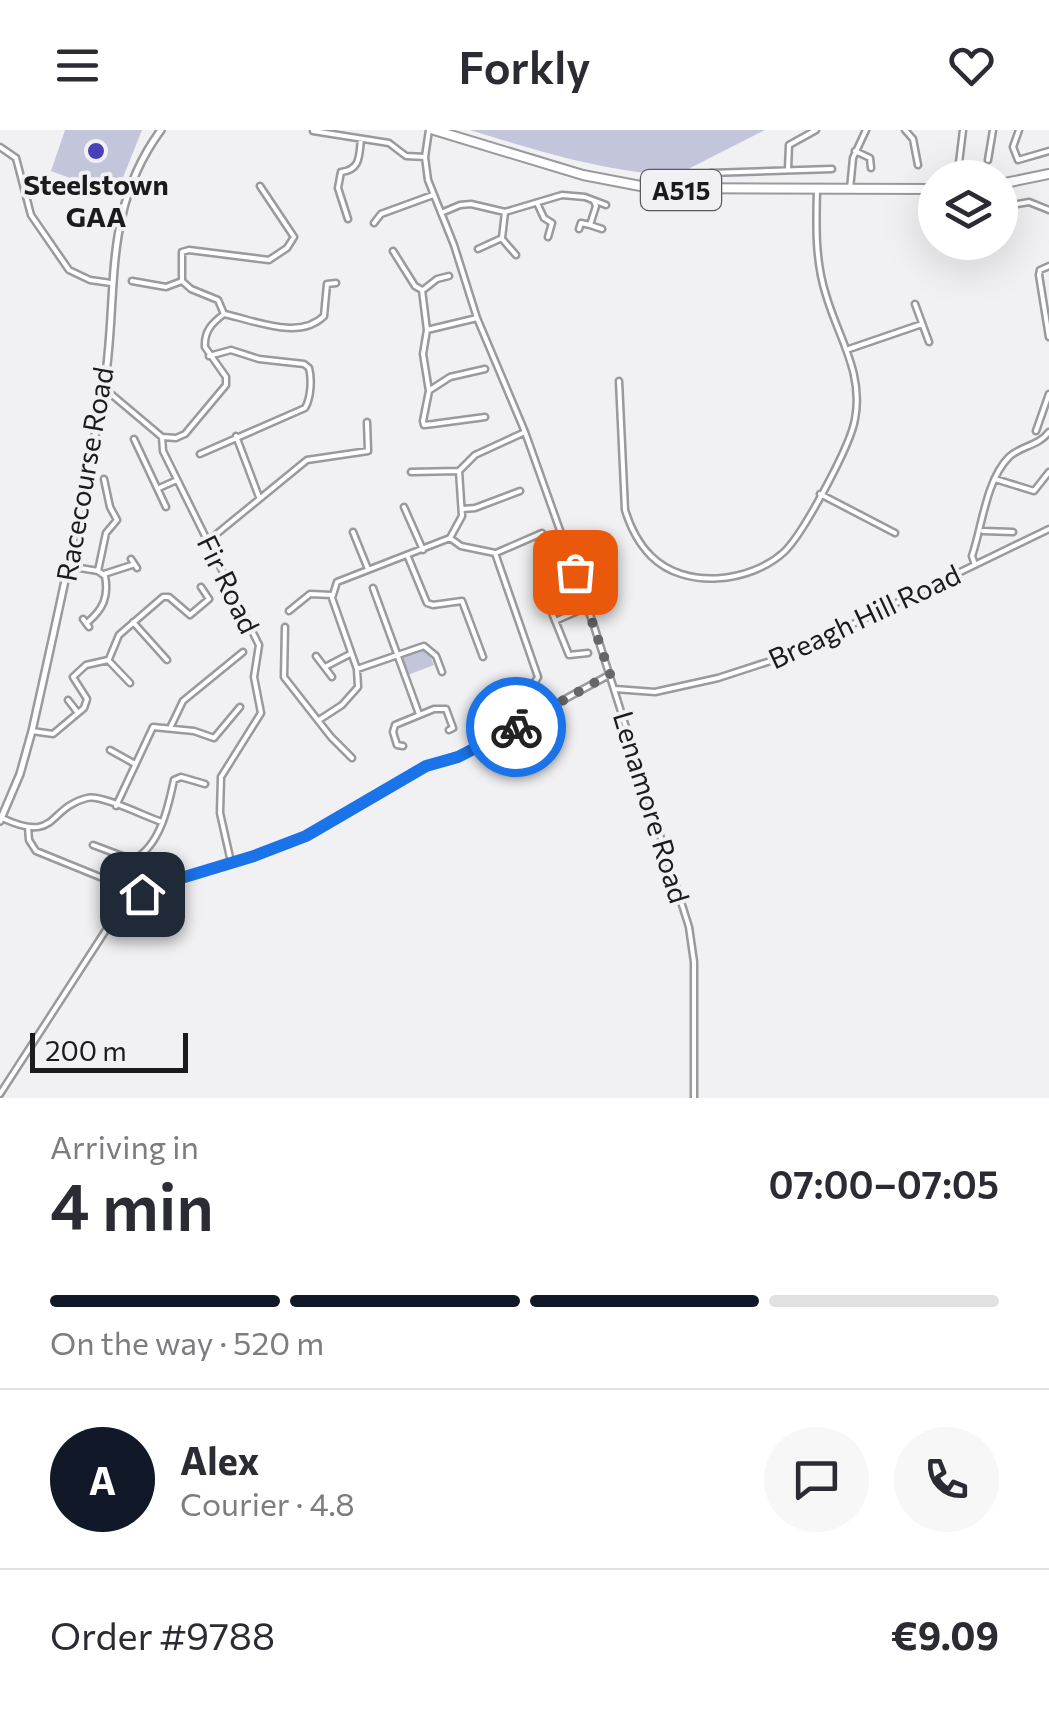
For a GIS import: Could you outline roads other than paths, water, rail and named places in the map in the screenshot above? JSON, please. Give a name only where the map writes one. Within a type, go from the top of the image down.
[{"type":"highway","name":"A515","points":[[432,130],[616,184],[690,190],[918,189]]},
{"type":"highway","points":[[1018,180],[1049,174]]},
{"type":"street","name":"Racecourse Road","points":[[1,819],[32,731],[104,388],[116,240],[137,167],[161,130]]},
{"type":"street","name":"Lenamore Road","points":[[432,130],[425,157],[433,195],[477,318],[525,432],[587,607],[693,944],[694,1098]]},
{"type":"street","points":[[788,170],[789,145],[816,130]]},
{"type":"street","points":[[904,130],[914,139],[918,166]]},
{"type":"street","points":[[959,160],[963,130]]},
{"type":"street","points":[[988,160],[993,130]]},
{"type":"street","points":[[1020,130],[1013,142],[1018,160],[1049,152]]},
{"type":"street","points":[[317,142],[316,131],[389,144],[406,156],[425,157]]},
{"type":"street","points":[[850,189],[850,169],[863,131]]},
{"type":"street","points":[[348,219],[338,188],[341,172],[358,164],[362,138]]},
{"type":"street","points":[[0,147],[16,158],[31,216],[70,270],[90,280],[111,282]]},
{"type":"street","points":[[855,151],[870,158],[871,168]]},
{"type":"street","points":[[710,174],[832,169]]},
{"type":"street","points":[[224,314],[218,300],[191,290],[182,281],[182,252],[269,260],[292,243],[294,237],[260,186]]},
{"type":"street","points":[[619,381],[625,510],[630,525],[652,556],[670,569],[690,576],[719,578],[763,567],[788,548],[847,445],[856,420],[855,378],[849,350],[825,294],[817,244],[816,190]]},
{"type":"street","points":[[441,213],[472,204],[505,212],[562,194],[606,205]]},
{"type":"street","points":[[374,222],[382,214],[433,195]]},
{"type":"street","points":[[537,202],[544,218],[552,223],[548,237]]},
{"type":"street","points":[[590,225],[594,202]]},
{"type":"street","points":[[1018,204],[1029,202],[1049,210]]},
{"type":"street","points":[[505,212],[502,238],[516,256]]},
{"type":"street","points":[[579,229],[581,223],[602,229]]},
{"type":"street","points":[[478,248],[502,238]]},
{"type":"street","points":[[393,251],[422,290],[427,330],[423,354],[429,391],[424,425],[485,416]]},
{"type":"street","points":[[1049,266],[1039,272],[1049,338]]},
{"type":"street","points":[[422,290],[449,276]]},
{"type":"street","points":[[132,280],[166,286],[182,281]]},
{"type":"street","points":[[224,314],[292,328],[313,325],[324,316],[327,284],[336,283]]},
{"type":"street","points":[[915,304],[929,342]]},
{"type":"street","points":[[104,388],[162,437],[185,434],[226,385],[226,377],[204,347],[208,328],[224,314]]},
{"type":"street","points":[[427,330],[477,318]]},
{"type":"street","points":[[849,350],[922,324]]},
{"type":"street","points":[[200,454],[305,408],[311,374],[304,364],[258,359],[231,350],[210,356]]},
{"type":"street","points":[[429,391],[450,378],[485,369]]},
{"type":"street","points":[[1036,431],[1049,394]]},
{"type":"street","points":[[208,541],[312,458],[368,451],[367,422]]},
{"type":"street","points":[[411,472],[459,470],[475,456],[525,432]]},
{"type":"street","points":[[975,565],[972,556],[996,479],[1010,456],[1038,444],[1049,432]]},
{"type":"street","points":[[236,436],[260,499]]},
{"type":"street","name":"Fir Road","points":[[162,437],[163,451],[259,644],[254,677],[261,713],[221,777],[220,813],[231,862]]},
{"type":"street","points":[[134,440],[166,507]]},
{"type":"street","points":[[141,454],[151,448]]},
{"type":"street","points":[[319,720],[356,692],[359,681],[332,596],[338,582],[450,538],[462,516],[459,470]]},
{"type":"street","points":[[996,479],[1034,492],[1049,472]]},
{"type":"street","points":[[86,623],[103,607],[106,598],[101,572],[106,533],[116,520],[104,480]]},
{"type":"street","points":[[157,489],[177,480]]},
{"type":"street","points":[[462,509],[520,491]]},
{"type":"street","points":[[820,494],[895,534]]},
{"type":"street","points":[[404,507],[422,550]]},
{"type":"street","name":"Breagh Hill Road","points":[[614,689],[655,692],[718,678],[789,655],[1049,529]]},
{"type":"street","points":[[981,530],[1013,532]]},
{"type":"street","points":[[353,532],[368,569]]},
{"type":"street","points":[[450,538],[460,546],[495,553],[542,533]]},
{"type":"street","points":[[495,553],[538,677],[525,690],[498,700]]},
{"type":"street","points":[[408,556],[427,603],[462,601],[483,657]]},
{"type":"street","points":[[68,566],[101,572],[133,564]]},
{"type":"street","points":[[563,576],[545,582],[542,588],[569,655],[588,653]]},
{"type":"street","points":[[108,660],[116,638],[166,596],[184,613],[194,614],[209,602],[201,587]]},
{"type":"street","points":[[372,588],[420,714]]},
{"type":"street","points":[[289,611],[310,594],[332,596]]},
{"type":"street","points":[[555,621],[587,607]]},
{"type":"street","points":[[133,622],[166,660]]},
{"type":"street","points":[[284,628],[284,676],[352,758]]},
{"type":"street","points":[[356,669],[424,646],[436,656],[442,672]]},
{"type":"street","points":[[171,727],[183,701],[243,652]]},
{"type":"street","points":[[325,667],[350,654]]},
{"type":"street","points":[[316,656],[332,677]]},
{"type":"street","points":[[32,731],[54,734],[78,713],[87,699],[73,678],[86,664],[108,660]]},
{"type":"street","points":[[108,660],[130,683]]},
{"type":"street","points":[[0,1094],[115,916],[142,894],[306,836],[426,766],[468,752],[610,674]]},
{"type":"street","points":[[68,700],[78,713]]},
{"type":"street","points":[[116,806],[148,731],[158,726],[171,727],[214,738],[240,707]]},
{"type":"street","points":[[403,746],[394,737],[395,725],[420,714],[446,708],[454,727],[449,730]]},
{"type":"street","points":[[110,750],[134,764]]},
{"type":"street","points":[[93,845],[133,860],[138,858],[155,838],[174,780],[206,784]]},
{"type":"street","points":[[1,819],[28,827],[43,826],[86,798],[96,797],[162,822]]},
{"type":"street","points":[[28,827],[29,840],[36,851],[142,894]]},
{"type":"place","name":"Steelstown GAA","points":[[96,151]]}]
